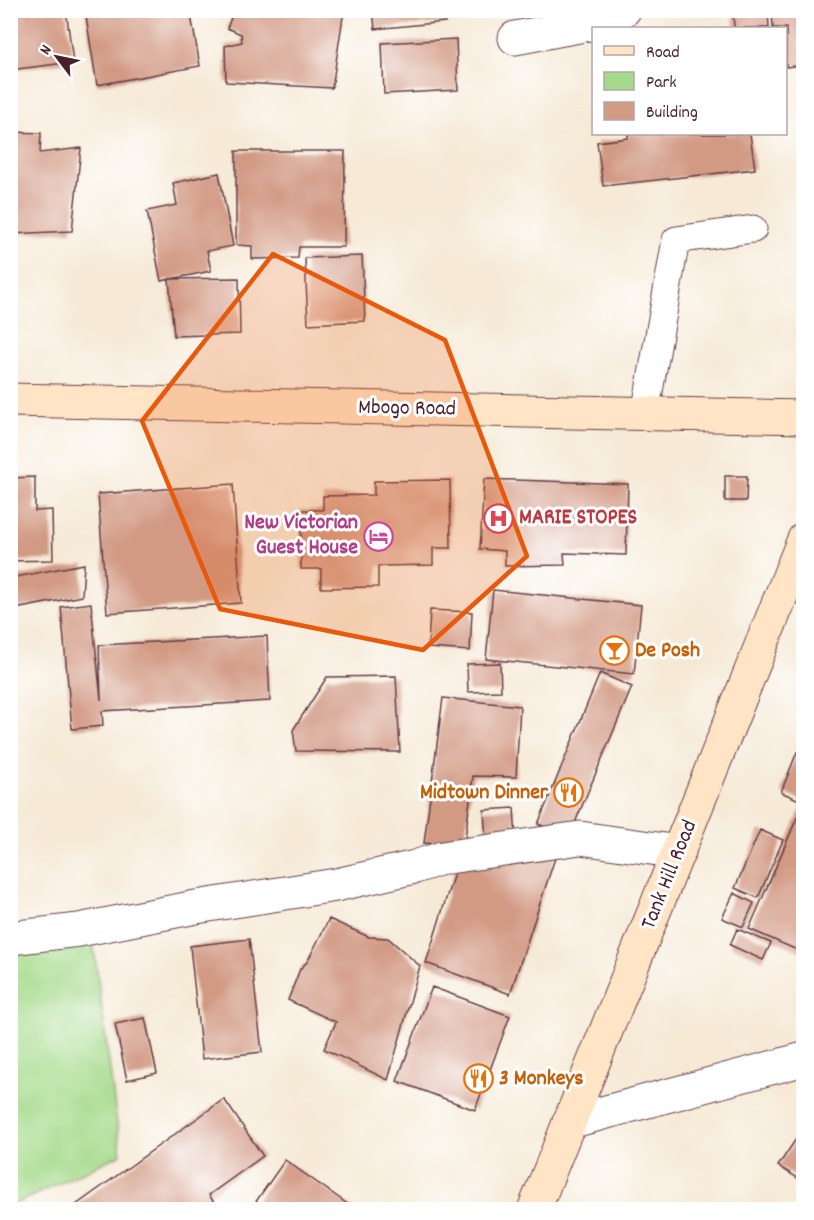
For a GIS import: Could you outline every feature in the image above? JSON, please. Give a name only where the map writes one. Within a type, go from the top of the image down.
[{"type":"street","points":[[515,38],[600,22],[624,10]]},
{"type":"street","name":"Mbogo Road","points":[[10,400],[804,417]]},
{"type":"street","name":"Tank Hill Road","points":[[534,1209],[680,852],[804,539]]},
{"type":"street","points":[[10,938],[79,930],[196,907],[336,885],[415,867],[442,858],[580,838],[680,852]]},
{"type":"street","points":[[569,1122],[804,1059]]},
{"type":"lane","points":[[645,414],[676,240],[753,230]]},
{"type":"highlighted area","points":[[273,254],[445,340],[527,556],[423,650],[220,609],[142,421]]},
{"type":"green space","points":[[92,934],[121,1154],[11,1206],[10,945]]},
{"type":"building","points":[[10,10],[66,10],[73,62],[10,70]]},
{"type":"building","points":[[85,10],[190,10],[200,66],[97,85]]},
{"type":"building","points":[[234,10],[344,10],[332,88],[226,82],[225,46],[242,42],[241,34],[227,28]]},
{"type":"building","points":[[373,10],[444,10],[445,22],[375,29]]},
{"type":"building","points":[[733,10],[768,10],[769,27],[734,27]]},
{"type":"building","points":[[772,10],[804,10],[804,65],[787,67],[787,27],[773,27]]},
{"type":"building","points":[[456,39],[458,90],[384,94],[382,43]]},
{"type":"building","points":[[10,132],[41,133],[40,153],[81,148],[72,231],[10,234]]},
{"type":"building","points":[[628,135],[750,135],[755,169],[603,186],[597,142],[628,138]]},
{"type":"building","points":[[236,151],[345,151],[344,247],[299,247],[298,258],[252,259],[252,246],[236,245]]},
{"type":"building","points":[[219,173],[233,246],[207,251],[211,271],[161,281],[147,211],[177,205],[173,183]]},
{"type":"building","points":[[362,256],[365,321],[308,324],[305,258]]},
{"type":"building","points":[[239,278],[240,334],[174,336],[169,279]]},
{"type":"building","points":[[725,476],[747,476],[746,501],[725,501]]},
{"type":"building","points":[[35,477],[35,511],[52,510],[53,560],[10,561],[10,478]]},
{"type":"building","points":[[484,479],[628,484],[626,555],[564,553],[565,565],[505,566],[505,551],[480,549]]},
{"type":"building","points":[[450,480],[451,548],[433,548],[433,565],[378,566],[378,587],[321,588],[321,569],[301,569],[301,510],[323,510],[323,496],[374,495],[374,481]]},
{"type":"building","points":[[233,484],[241,603],[107,613],[98,494]]},
{"type":"building","points":[[84,564],[82,596],[10,610],[10,578]]},
{"type":"building","points":[[493,590],[641,605],[634,674],[486,659]]},
{"type":"building","points":[[91,603],[101,700],[99,645],[267,636],[270,701],[102,711],[103,726],[72,729],[61,607]]},
{"type":"building","points":[[430,610],[472,612],[470,651],[428,648]]},
{"type":"building","points":[[500,663],[501,691],[468,692],[467,664]]},
{"type":"building","points":[[600,673],[632,687],[569,837],[538,824]]},
{"type":"building","points":[[396,676],[400,752],[296,751],[293,730],[327,677]]},
{"type":"building","points":[[443,698],[520,706],[516,777],[473,776],[464,847],[424,843]]},
{"type":"building","points":[[797,752],[804,754],[804,802],[781,792]]},
{"type":"building","points":[[514,808],[516,840],[486,842],[484,810]]},
{"type":"building","points":[[800,811],[804,812],[804,953],[749,929]]},
{"type":"building","points":[[760,830],[783,840],[758,898],[735,888]]},
{"type":"building","points":[[557,852],[510,994],[426,963],[459,857]]},
{"type":"building","points":[[734,893],[754,903],[743,927],[722,918]]},
{"type":"building","points":[[329,919],[369,937],[388,938],[420,966],[388,1080],[324,1049],[336,1022],[288,1000],[300,969],[307,962]]},
{"type":"building","points":[[737,929],[771,943],[763,960],[730,945]]},
{"type":"building","points":[[249,939],[262,1052],[202,1059],[190,946]]},
{"type":"building","points":[[432,987],[510,1016],[475,1110],[397,1081]]},
{"type":"building","points":[[145,1018],[157,1073],[127,1080],[115,1024]]},
{"type":"building","points":[[224,1099],[263,1156],[209,1195],[219,1210],[69,1210]]},
{"type":"building","points":[[804,1127],[804,1182],[778,1166]]},
{"type":"building","points":[[285,1160],[356,1210],[250,1210]]},
{"type":"place","name":"MARIE STOPES","points":[[498,518]]},
{"type":"place","name":"New Victorian Guest House","points":[[379,536]]},
{"type":"place","name":"De Posh","points":[[614,651]]},
{"type":"place","name":"Midtown Dinner","points":[[569,793]]},
{"type":"place","name":"3 Monkeys","points":[[478,1079]]}]
